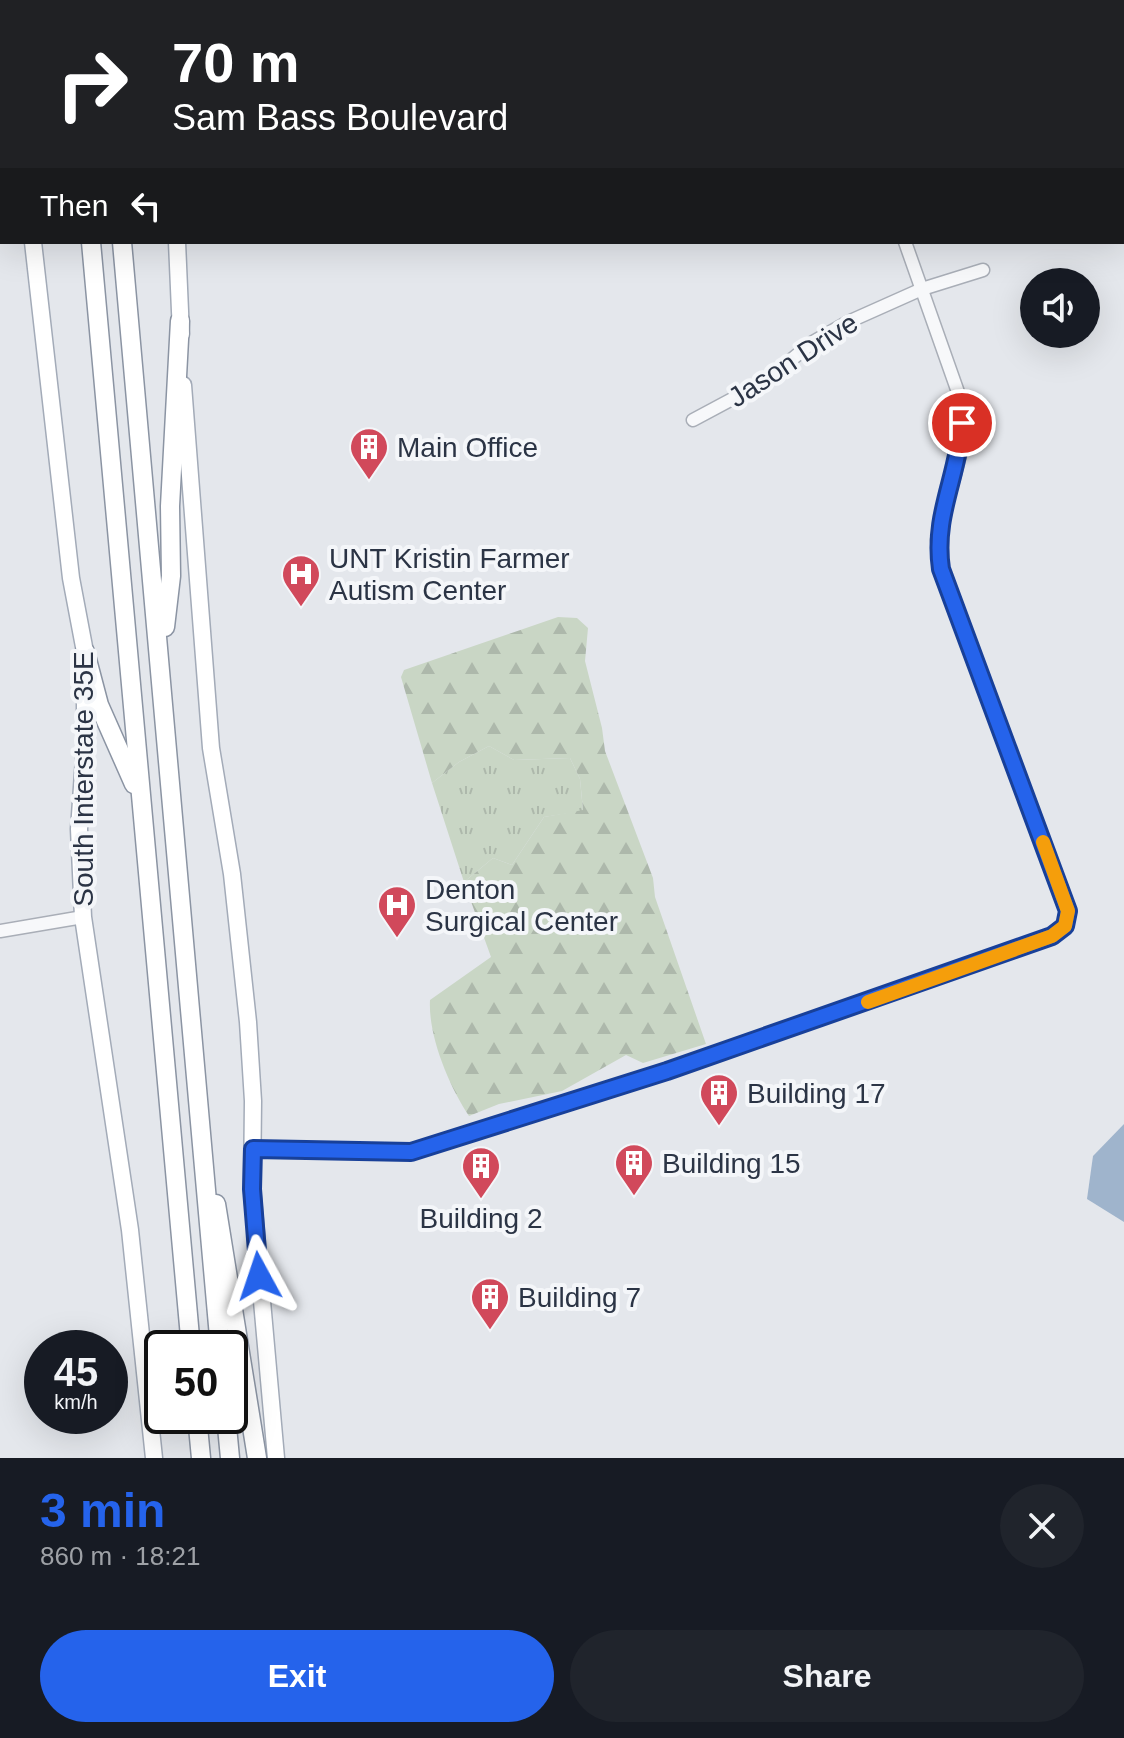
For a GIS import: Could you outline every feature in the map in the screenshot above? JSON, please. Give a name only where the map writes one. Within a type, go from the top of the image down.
[{"type":"highway","points":[[91,244],[189,1330]]},
{"type":"highway","points":[[122,244],[218,1330]]},
{"type":"highway","points":[[161,658],[171,576],[170,506],[180,321]]},
{"type":"highway","points":[[85,652],[99,705],[141,797]]},
{"type":"highway","points":[[200,1138],[222,1228],[257,1458]]},
{"type":"highway","points":[[199,1434],[201,1458]]},
{"type":"highway","points":[[228,1434],[230,1458]]},
{"type":"main road","name":"South Interstate 35E","points":[[33,244],[69,564],[85,652],[85,745],[79,829],[83,917],[130,1230],[154,1458]]},
{"type":"main road","points":[[177,244],[206,701],[216,786],[232,874],[248,1022],[252,1189],[276,1458]]},
{"type":"street","points":[[253,1149],[411,1152],[667,1071],[858,1006],[1052,936],[1065,926],[1068,911],[941,569],[937,540],[960,455],[962,423],[959,395],[906,244]]},
{"type":"street","name":"Jason Drive","points":[[693,420],[764,382],[825,335],[922,289],[983,270]]},
{"type":"street","points":[[0,931],[83,917]]},
{"type":"green space","points":[[558,617],[577,618],[588,628],[585,661],[605,751],[653,878],[655,897],[706,1044],[643,1063],[626,1055],[562,1091],[499,1104],[469,1116],[441,1060],[430,1014],[430,1000],[491,957],[464,882],[493,858],[512,865],[544,817],[583,810],[580,779],[570,758],[514,760],[489,746],[459,762],[432,783],[401,677],[404,670]]},
{"type":"green space","points":[[489,746],[514,760],[570,758],[580,779],[583,811],[544,817],[512,865],[493,858],[464,882],[432,783],[459,762]]},
{"type":"water","points":[[1124,1124],[1124,1222],[1087,1199],[1093,1156]]},
{"type":"slow traffic","points":[[868,1002],[1052,936],[1065,926],[1068,911],[1043,842]]},
{"type":"place","name":"Main Office","points":[[369,481]]},
{"type":"place","name":"UNT Kristin Farmer Autism Center","points":[[301,608]]},
{"type":"place","name":"Denton Surgical Center","points":[[397,939]]},
{"type":"place","name":"Building 17","points":[[719,1127]]},
{"type":"place","name":"Building 15","points":[[634,1197]]},
{"type":"place","name":"Building 2","points":[[481,1200]]},
{"type":"place","name":"Building 7","points":[[490,1331]]},
{"type":"route","points":[[259,1276],[252,1189],[253,1149],[411,1152],[499,1126],[858,1006],[1052,936],[1065,926],[1068,911],[941,569],[937,540],[942,509],[960,455],[962,423]]}]
